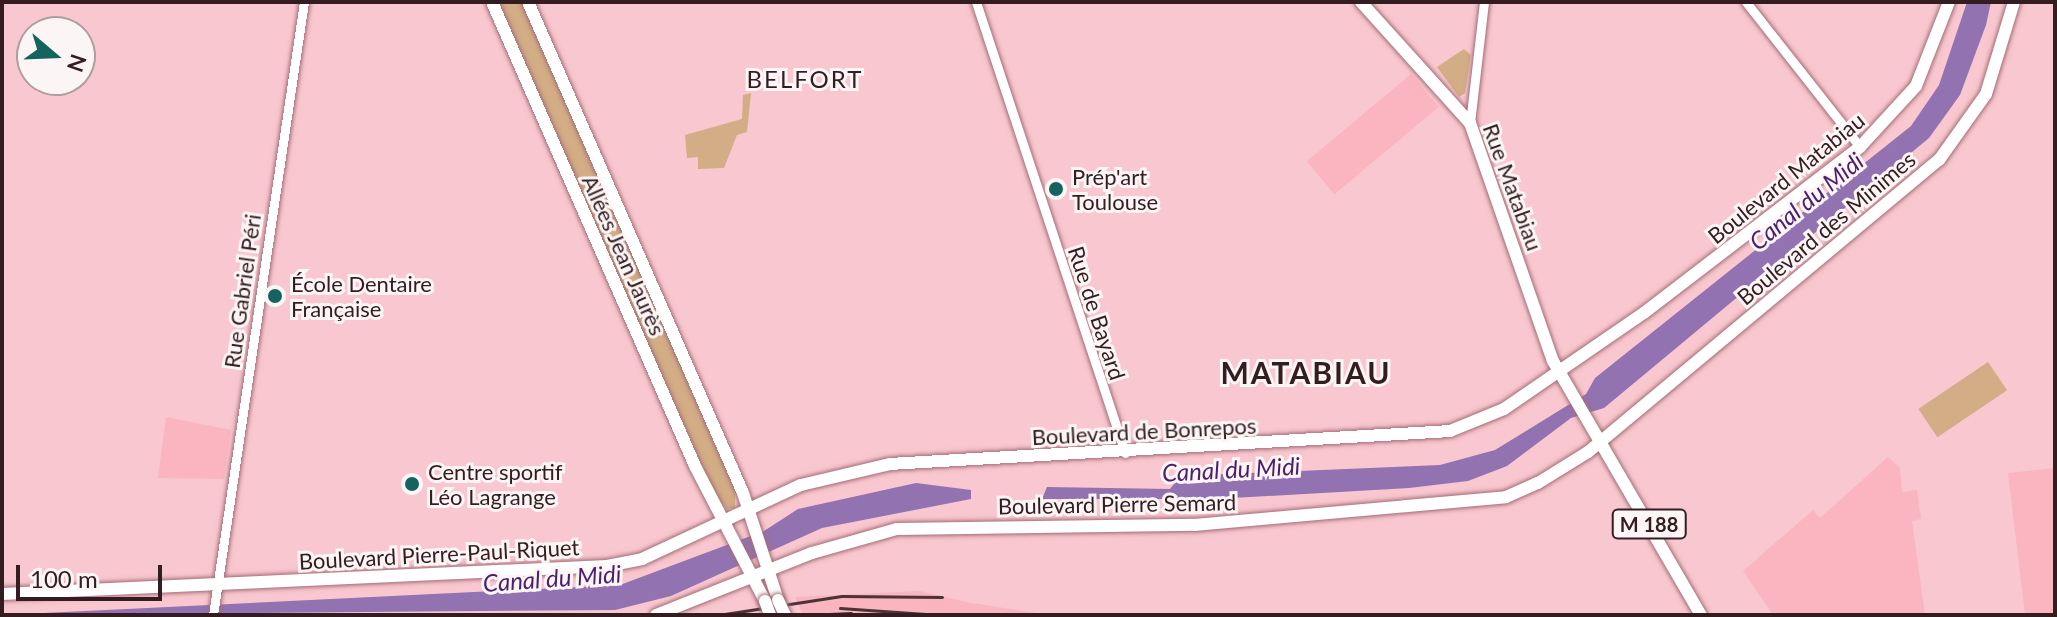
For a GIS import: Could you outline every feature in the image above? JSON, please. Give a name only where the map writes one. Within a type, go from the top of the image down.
[{"type":"main road","name":"Allées Jean Jaurès","points":[[492,2],[725,521],[754,578],[771,600]]},
{"type":"main road","name":"Allées Jean Jaurès","points":[[528,2],[746,511],[767,572],[771,600]]},
{"type":"main road","name":"Rue Matabiau","points":[[1361,2],[1470,123],[1559,371],[1600,439]]},
{"type":"main road","name":"Boulevard Matabiau","points":[[1559,371],[1860,147],[1916,86],[1949,2]]},
{"type":"main road","name":"Boulevard des Minimes","points":[[1600,439],[1939,160],[1986,94],[2014,2]]},
{"type":"main road","name":"Boulevard de Bonrepos","points":[[725,521],[828,476],[890,464],[1437,433],[1504,409],[1559,371]]},
{"type":"main road","name":"Boulevard Pierre Semard","points":[[656,615],[842,542],[897,529],[1194,525],[1506,497],[1557,474],[1600,439]]},
{"type":"main road","name":"M 188","points":[[1600,439],[1702,613]]},
{"type":"main road","name":"Boulevard Pierre-Paul-Riquet","points":[[2,594],[216,591],[607,566],[642,559],[725,521]]},
{"type":"main road","points":[[770,615],[771,600]]},
{"type":"main road","points":[[771,600],[785,615]]},
{"type":"street","name":"Rue Gabriel Péri","points":[[213,615],[304,2]]},
{"type":"street","name":"Rue de Bayard","points":[[976,2],[1125,453]]},
{"type":"street","points":[[1470,123],[1484,2]]},
{"type":"street","points":[[1746,2],[1860,147]]},
{"type":"shaded area","points":[[496,2],[523,2],[735,485],[735,508],[727,509],[715,495]]},
{"type":"shaded area","points":[[1967,2],[1991,2],[1986,25],[1960,95],[1929,138],[1604,408],[1571,418],[1507,466],[1468,481],[1409,488],[1215,499],[1042,499],[1047,487],[1170,489],[1180,476],[1440,465],[1495,450],[1586,394],[1595,378],[1911,126],[1939,85]]},
{"type":"shaded area","points":[[1464,49],[1471,55],[1465,93],[1459,97],[1437,67]]},
{"type":"shaded area","points":[[1411,74],[1439,107],[1334,194],[1307,161]]},
{"type":"shaded area","points":[[751,93],[747,132],[737,135],[724,168],[698,169],[698,157],[687,158],[685,135],[742,119],[743,95]]},
{"type":"shaded area","points":[[1988,362],[2007,390],[1937,437],[1918,409]]},
{"type":"shaded area","points":[[166,417],[231,430],[224,479],[158,478]]},
{"type":"shaded area","points":[[1888,457],[1900,468],[1902,492],[1917,490],[1921,519],[1912,521],[1925,615],[1773,615],[1743,571],[1813,510],[1820,518]]},
{"type":"shaded area","points":[[2055,468],[2055,615],[2025,615],[2008,473]]},
{"type":"shaded area","points":[[916,483],[971,490],[971,499],[822,528],[671,596],[615,610],[2,615],[620,585],[764,531],[798,509]]},
{"type":"shaded area","points":[[920,591],[966,602],[1049,615],[803,615],[795,597]]},
{"type":"railway","points":[[718,615],[842,596],[942,597]]},
{"type":"railway","points":[[840,608],[940,615]]},
{"type":"railway","points":[[807,615],[851,613]]},
{"type":"place","name":"Prép'art Toulouse","points":[[1056,189]]},
{"type":"place","name":"École Dentaire Française","points":[[275,296]]},
{"type":"place","name":"Centre sportif Léo Lagrange","points":[[412,484]]},
{"type":"district","name":"BELFORT","points":[[805,79]]},
{"type":"district","name":"MATABIAU","points":[[1306,372]]},
{"type":"water label","name":"Canal du Midi","points":[[1806,201]]},
{"type":"water label","name":"Canal du Midi","points":[[1231,469]]},
{"type":"water label","name":"Canal du Midi","points":[[552,578]]}]
